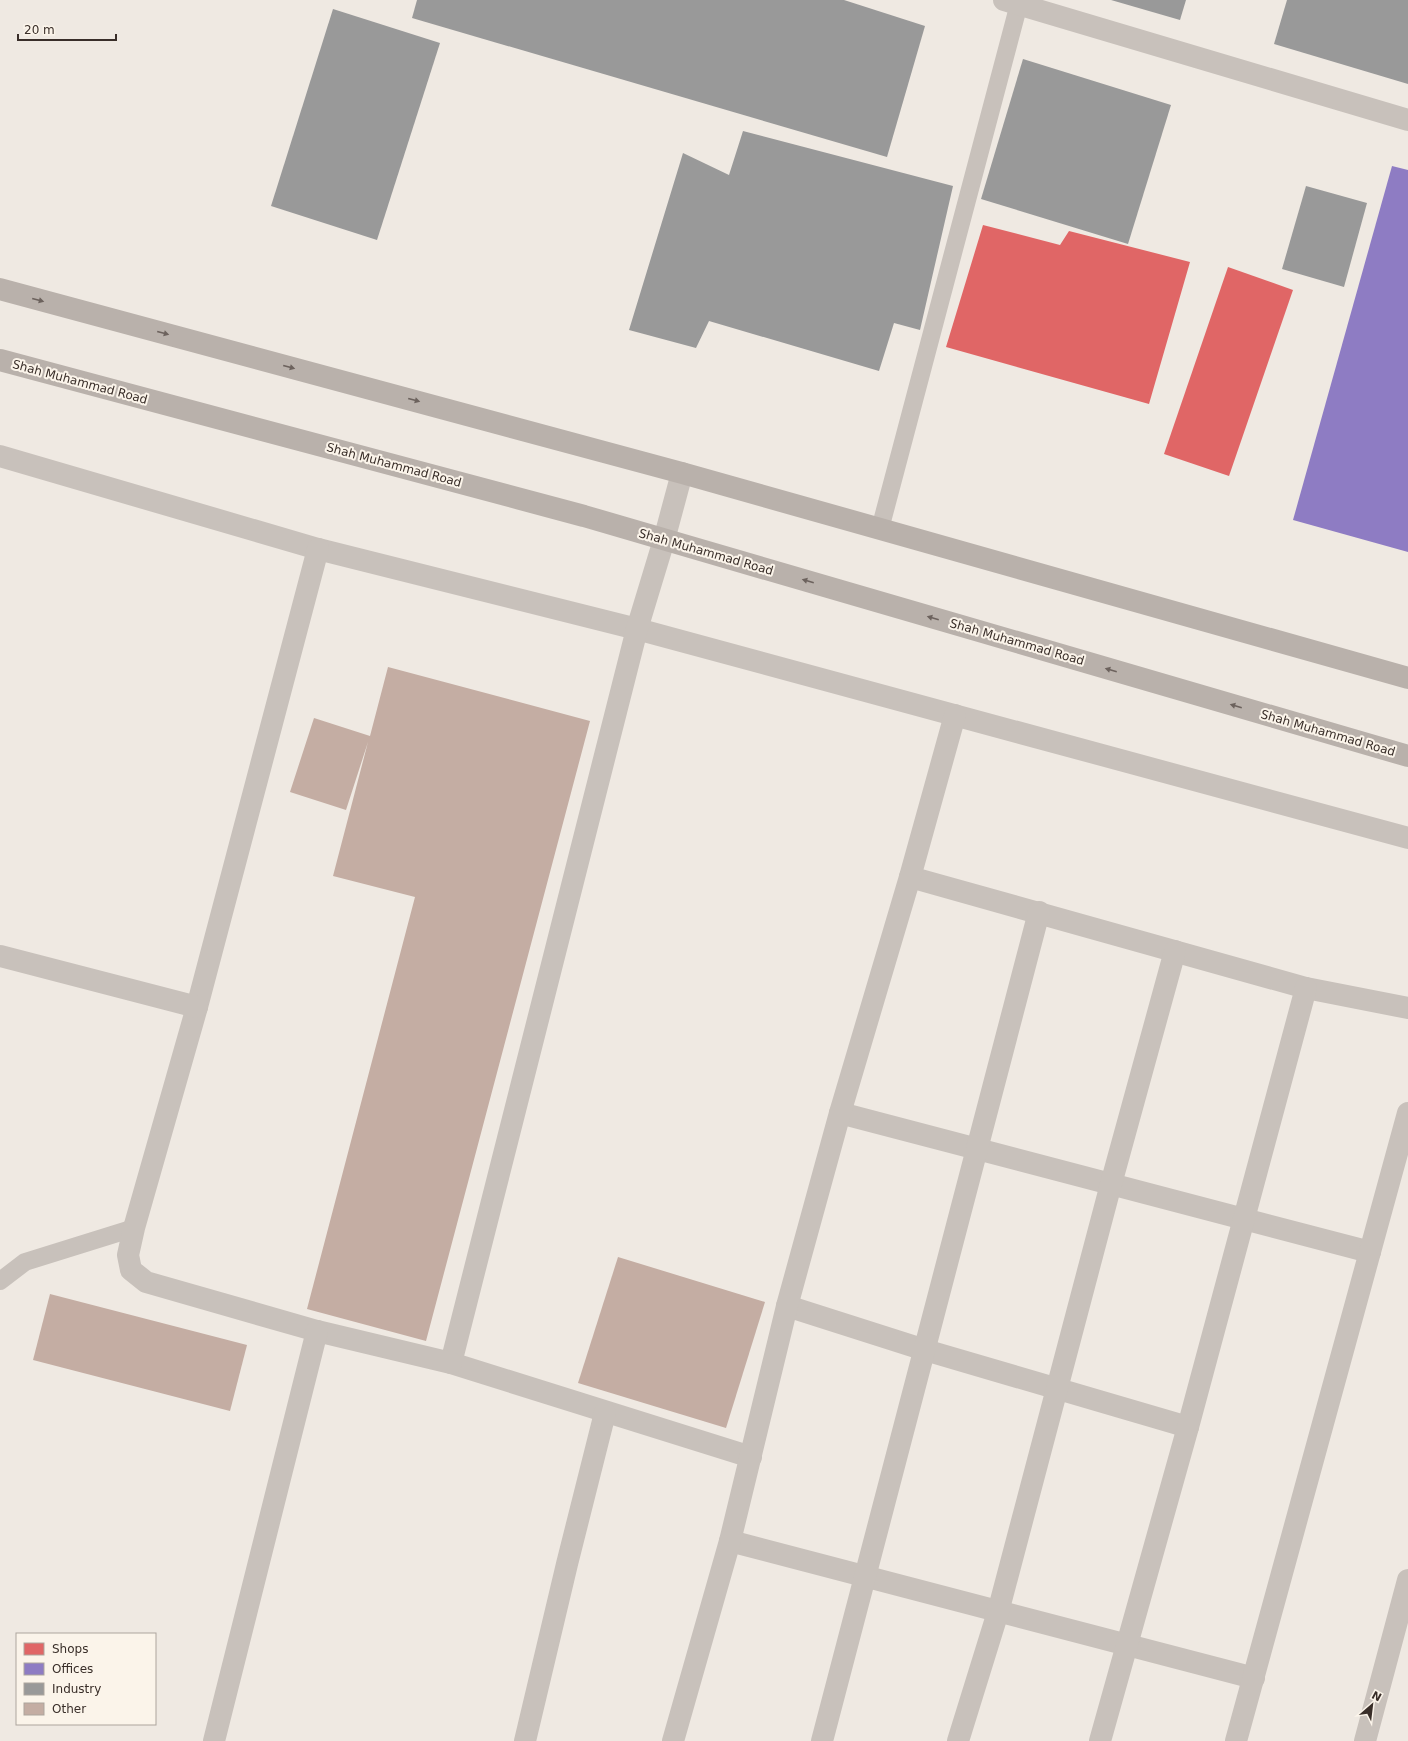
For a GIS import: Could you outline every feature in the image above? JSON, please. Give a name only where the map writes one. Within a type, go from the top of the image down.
[{"type":"street","points":[[1014,1],[1408,120]]},
{"type":"street","points":[[0,289],[682,473],[1408,678]]},
{"type":"street","name":"Shah Muhammad Road","points":[[0,360],[584,516],[1408,756]]},
{"type":"street","points":[[0,456],[318,549],[637,629],[1408,838]]},
{"type":"street","points":[[451,1363],[637,629],[664,540],[682,473]]},
{"type":"street","points":[[318,549],[197,1007],[134,1228],[128,1255],[131,1270],[146,1282],[317,1331],[451,1363],[605,1413],[751,1457]]},
{"type":"street","points":[[673,1741],[730,1541],[787,1306],[840,1112],[910,877],[954,715]]},
{"type":"street","points":[[910,877],[1306,988],[1408,1008]]},
{"type":"street","points":[[822,1741],[1039,912]]},
{"type":"street","points":[[958,1741],[998,1612],[1056,1388],[1176,951]]},
{"type":"street","points":[[0,956],[197,1007]]},
{"type":"street","points":[[1100,1741],[1188,1427],[1306,988]]},
{"type":"street","points":[[840,1112],[1370,1252]]},
{"type":"street","points":[[1236,1741],[1408,1113]]},
{"type":"street","points":[[787,1306],[925,1350],[1188,1427]]},
{"type":"street","points":[[214,1741],[317,1331]]},
{"type":"street","points":[[525,1741],[605,1413]]},
{"type":"street","points":[[730,1541],[1254,1678]]},
{"type":"street","points":[[1365,1741],[1408,1580]]},
{"type":"lane","points":[[880,529],[1014,1]]},
{"type":"lane","points":[[0,1281],[25,1262],[134,1228]]},
{"type":"building: Shops","points":[[983,225],[1060,245],[1069,231],[1190,262],[1149,404],[946,347]]},
{"type":"building: Shops","points":[[1228,267],[1293,290],[1229,476],[1164,454]]},
{"type":"building: Offices","points":[[1392,166],[1408,170],[1408,552],[1293,520]]},
{"type":"building: Industry","points":[[417,0],[844,0],[925,26],[887,157],[412,18]]},
{"type":"building: Industry","points":[[1111,0],[1186,0],[1180,20]]},
{"type":"building: Industry","points":[[1287,0],[1408,0],[1408,84],[1274,44]]},
{"type":"building: Industry","points":[[333,9],[440,43],[377,240],[271,206]]},
{"type":"building: Industry","points":[[1023,59],[1171,105],[1128,244],[981,199]]},
{"type":"building: Industry","points":[[743,131],[953,186],[920,330],[894,323],[879,371],[709,321],[696,348],[629,330],[683,153],[729,175]]},
{"type":"building: Industry","points":[[1306,186],[1367,203],[1344,287],[1282,269]]},
{"type":"building: Other","points":[[388,667],[590,721],[426,1341],[307,1309],[415,897],[333,876],[368,742],[346,810],[290,792],[314,718],[370,736]]},
{"type":"building: Other","points":[[618,1257],[765,1302],[726,1428],[578,1383]]},
{"type":"building: Other","points":[[50,1294],[247,1345],[230,1411],[33,1360]]}]
